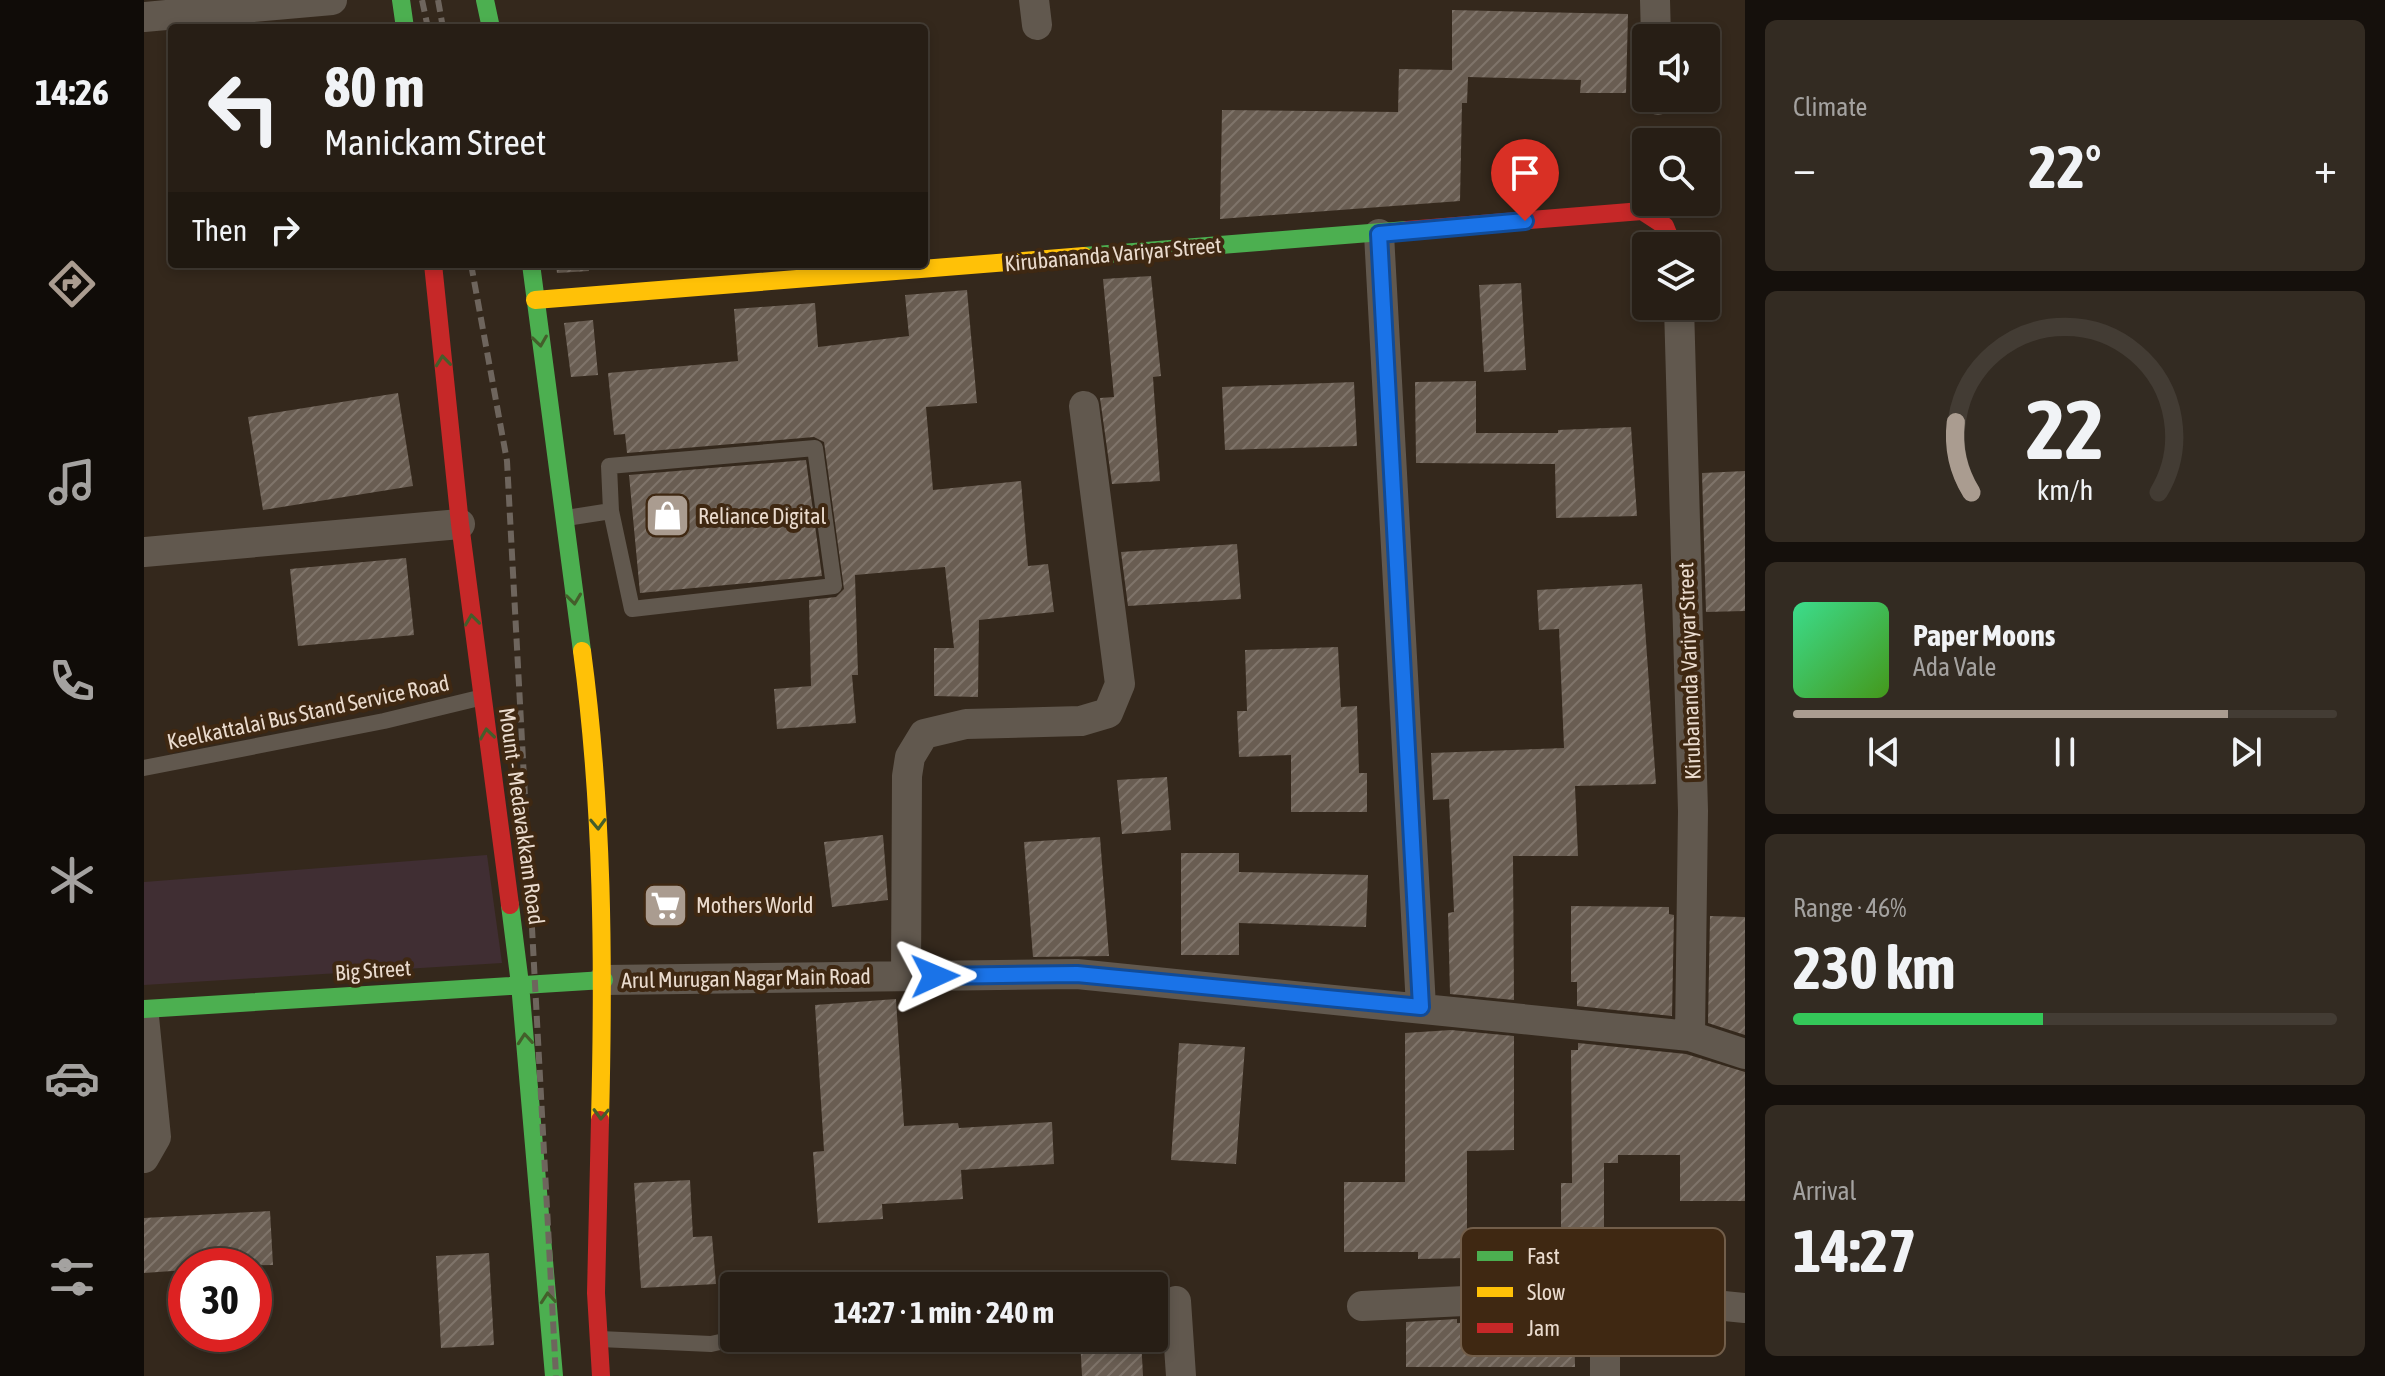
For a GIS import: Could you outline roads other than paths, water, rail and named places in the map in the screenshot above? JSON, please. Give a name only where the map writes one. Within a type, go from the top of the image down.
[{"type":"main road","points":[[401,0],[404,24]]},
{"type":"main road","points":[[485,0],[490,24]]},
{"type":"main road","name":"Kirubananda Variyar Street","points":[[535,300],[1642,211],[1665,226],[1667,232]]},
{"type":"main road","name":"Mount - Medavakkam Road","points":[[433,268],[460,524],[520,984],[554,1376]]},
{"type":"main road","points":[[531,268],[595,746],[604,980],[596,1293],[601,1376]]},
{"type":"main road","name":"Big Street","points":[[144,1009],[604,980]]},
{"type":"street","points":[[144,17],[332,0]]},
{"type":"street","points":[[1655,0],[1656,24]]},
{"type":"street","points":[[1379,234],[1421,1007]]},
{"type":"street","name":"Kirubananda Variyar Street","points":[[1679,320],[1693,811],[1690,1036]]},
{"type":"street","points":[[906,976],[907,776],[910,757],[924,734],[966,724],[1081,721],[1108,713],[1120,684],[1084,406]]},
{"type":"street","points":[[144,552],[460,524]]},
{"type":"street","name":"Arul Murugan Nagar Main Road","points":[[604,980],[1077,974],[1690,1036],[1745,1054]]},
{"type":"street","points":[[144,1017],[156,1137],[145,1158]]},
{"type":"street","points":[[1176,1301],[1181,1376]]},
{"type":"street","points":[[1362,1306],[1461,1301]]},
{"type":"street","points":[[1725,1306],[1745,1308]]},
{"type":"lane","points":[[815,448],[834,586],[632,609],[611,511],[609,466],[815,448]]},
{"type":"lane","points":[[564,518],[611,511]]},
{"type":"lane","name":"Keelkattalai Bus Stand Service Road","points":[[144,768],[384,721],[482,697]]},
{"type":"lane","points":[[598,1339],[720,1342]]},
{"type":"railway","points":[[422,0],[427,24]]},
{"type":"railway","points":[[438,0],[442,24]]},
{"type":"railway","points":[[472,268],[507,461],[556,1376]]},
{"type":"place","name":"Reliance Digital","points":[[667,516]]},
{"type":"place","name":"Mothers World","points":[[665,905]]}]
